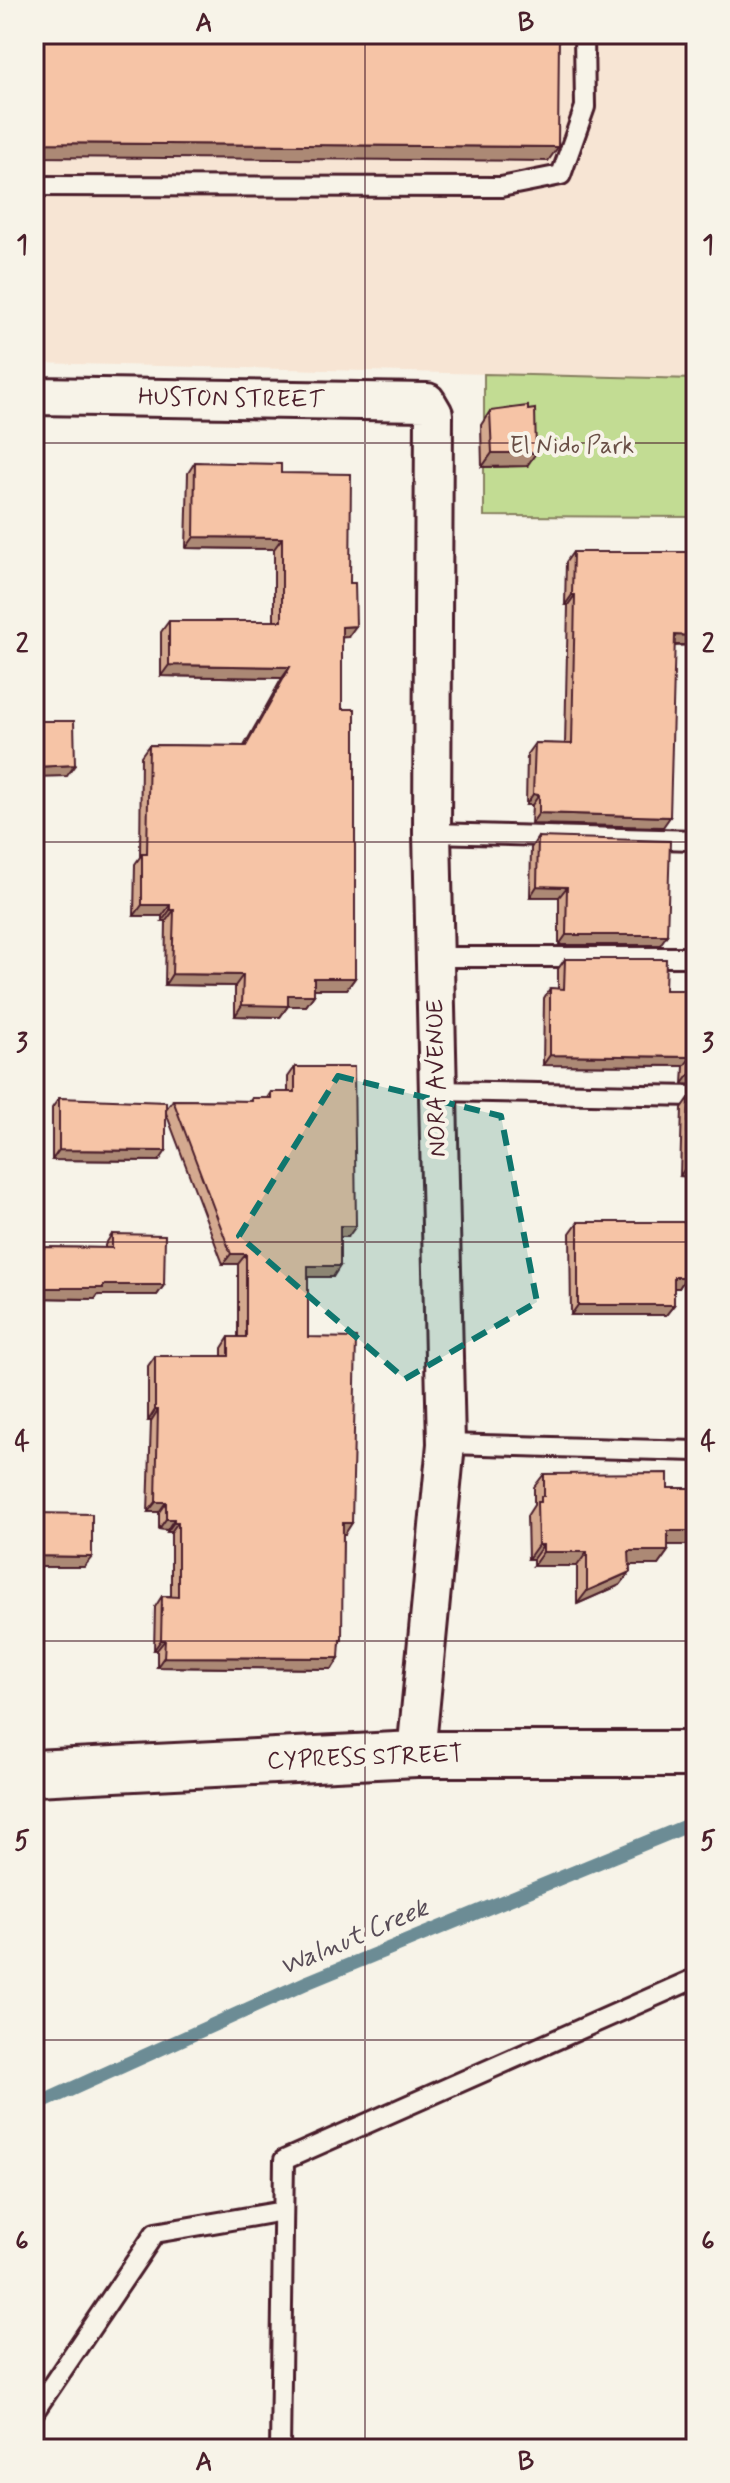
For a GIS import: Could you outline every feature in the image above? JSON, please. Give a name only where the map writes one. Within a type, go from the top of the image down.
[{"type":"street","name":"HUSTON STREET","points":[[34,396],[427,402]]},
{"type":"street","name":"NORA AVENUE","points":[[416,1754],[446,1444],[432,833],[435,431],[434,414],[427,402]]},
{"type":"street","name":"CYPRESS STREET","points":[[34,1773],[416,1754],[696,1754]]},
{"type":"lane","points":[[34,186],[501,187],[561,175],[585,107],[584,34]]},
{"type":"lane","points":[[432,833],[696,840]]},
{"type":"lane","points":[[435,957],[696,957]]},
{"type":"lane","points":[[436,1091],[696,1096]]},
{"type":"lane","points":[[446,1444],[696,1451]]},
{"type":"lane","points":[[280,2449],[284,2160],[696,1978]]},
{"type":"lane","points":[[34,2412],[155,2233],[283,2211]]},
{"type":"highlighted area","points":[[338,1076],[501,1116],[537,1302],[405,1379],[239,1236]]},
{"type":"shaded area","points":[[34,34],[696,34],[696,379],[34,363]]},
{"type":"green space","name":"El Nido Park","points":[[484,374],[696,379],[696,517],[484,516]]},
{"type":"building","points":[[34,34],[559,34],[558,147],[34,143]]},
{"type":"building","points":[[528,406],[528,410],[535,409],[536,453],[492,453],[490,411]]},
{"type":"building","points":[[195,462],[281,464],[281,473],[351,474],[350,583],[355,583],[356,626],[342,627],[342,709],[355,709],[355,978],[314,978],[314,995],[288,995],[288,1006],[242,1005],[243,975],[172,974],[174,910],[170,910],[170,905],[142,905],[142,854],[147,854],[149,745],[246,746],[290,667],[169,665],[169,621],[282,621],[282,538],[194,537]]},
{"type":"building","points":[[573,552],[696,552],[696,636],[675,635],[670,817],[539,813],[539,795],[533,794],[535,743],[572,744]]},
{"type":"building","points":[[34,721],[74,721],[75,765],[34,767]]},
{"type":"building","points":[[538,837],[670,841],[667,935],[566,935],[567,887],[537,886]]},
{"type":"building","points":[[565,959],[666,959],[665,990],[696,990],[696,1075],[690,1074],[691,1057],[550,1055],[550,988],[564,989]]},
{"type":"building","points":[[295,1067],[354,1067],[356,1226],[340,1226],[340,1266],[308,1266],[308,1337],[356,1338],[352,1523],[343,1523],[342,1640],[339,1658],[164,1657],[165,1640],[161,1640],[162,1596],[178,1597],[178,1522],[166,1519],[166,1502],[156,1502],[158,1410],[155,1410],[155,1356],[229,1356],[229,1337],[246,1337],[246,1254],[231,1254],[173,1100],[252,1101],[252,1098],[271,1098],[271,1092],[295,1092]]},
{"type":"building","points":[[59,1098],[166,1102],[166,1151],[59,1150]]},
{"type":"building","points":[[689,1098],[696,1098],[696,1167],[686,1167]]},
{"type":"building","points":[[578,1222],[686,1222],[686,1277],[674,1277],[674,1305],[578,1305]]},
{"type":"building","points":[[112,1234],[165,1235],[164,1285],[34,1288],[34,1247],[112,1248]]},
{"type":"building","points":[[668,1473],[668,1488],[696,1488],[696,1531],[668,1531],[668,1551],[629,1551],[630,1572],[587,1591],[587,1552],[543,1552],[543,1545],[538,1545],[537,1502],[541,1502],[541,1496],[544,1496],[544,1474]]},
{"type":"building","points":[[34,1513],[92,1514],[92,1557],[34,1556]]},
{"type":"waterway","name":"Walnut Creek","points":[[34,2106],[308,1982],[696,1822]]}]
